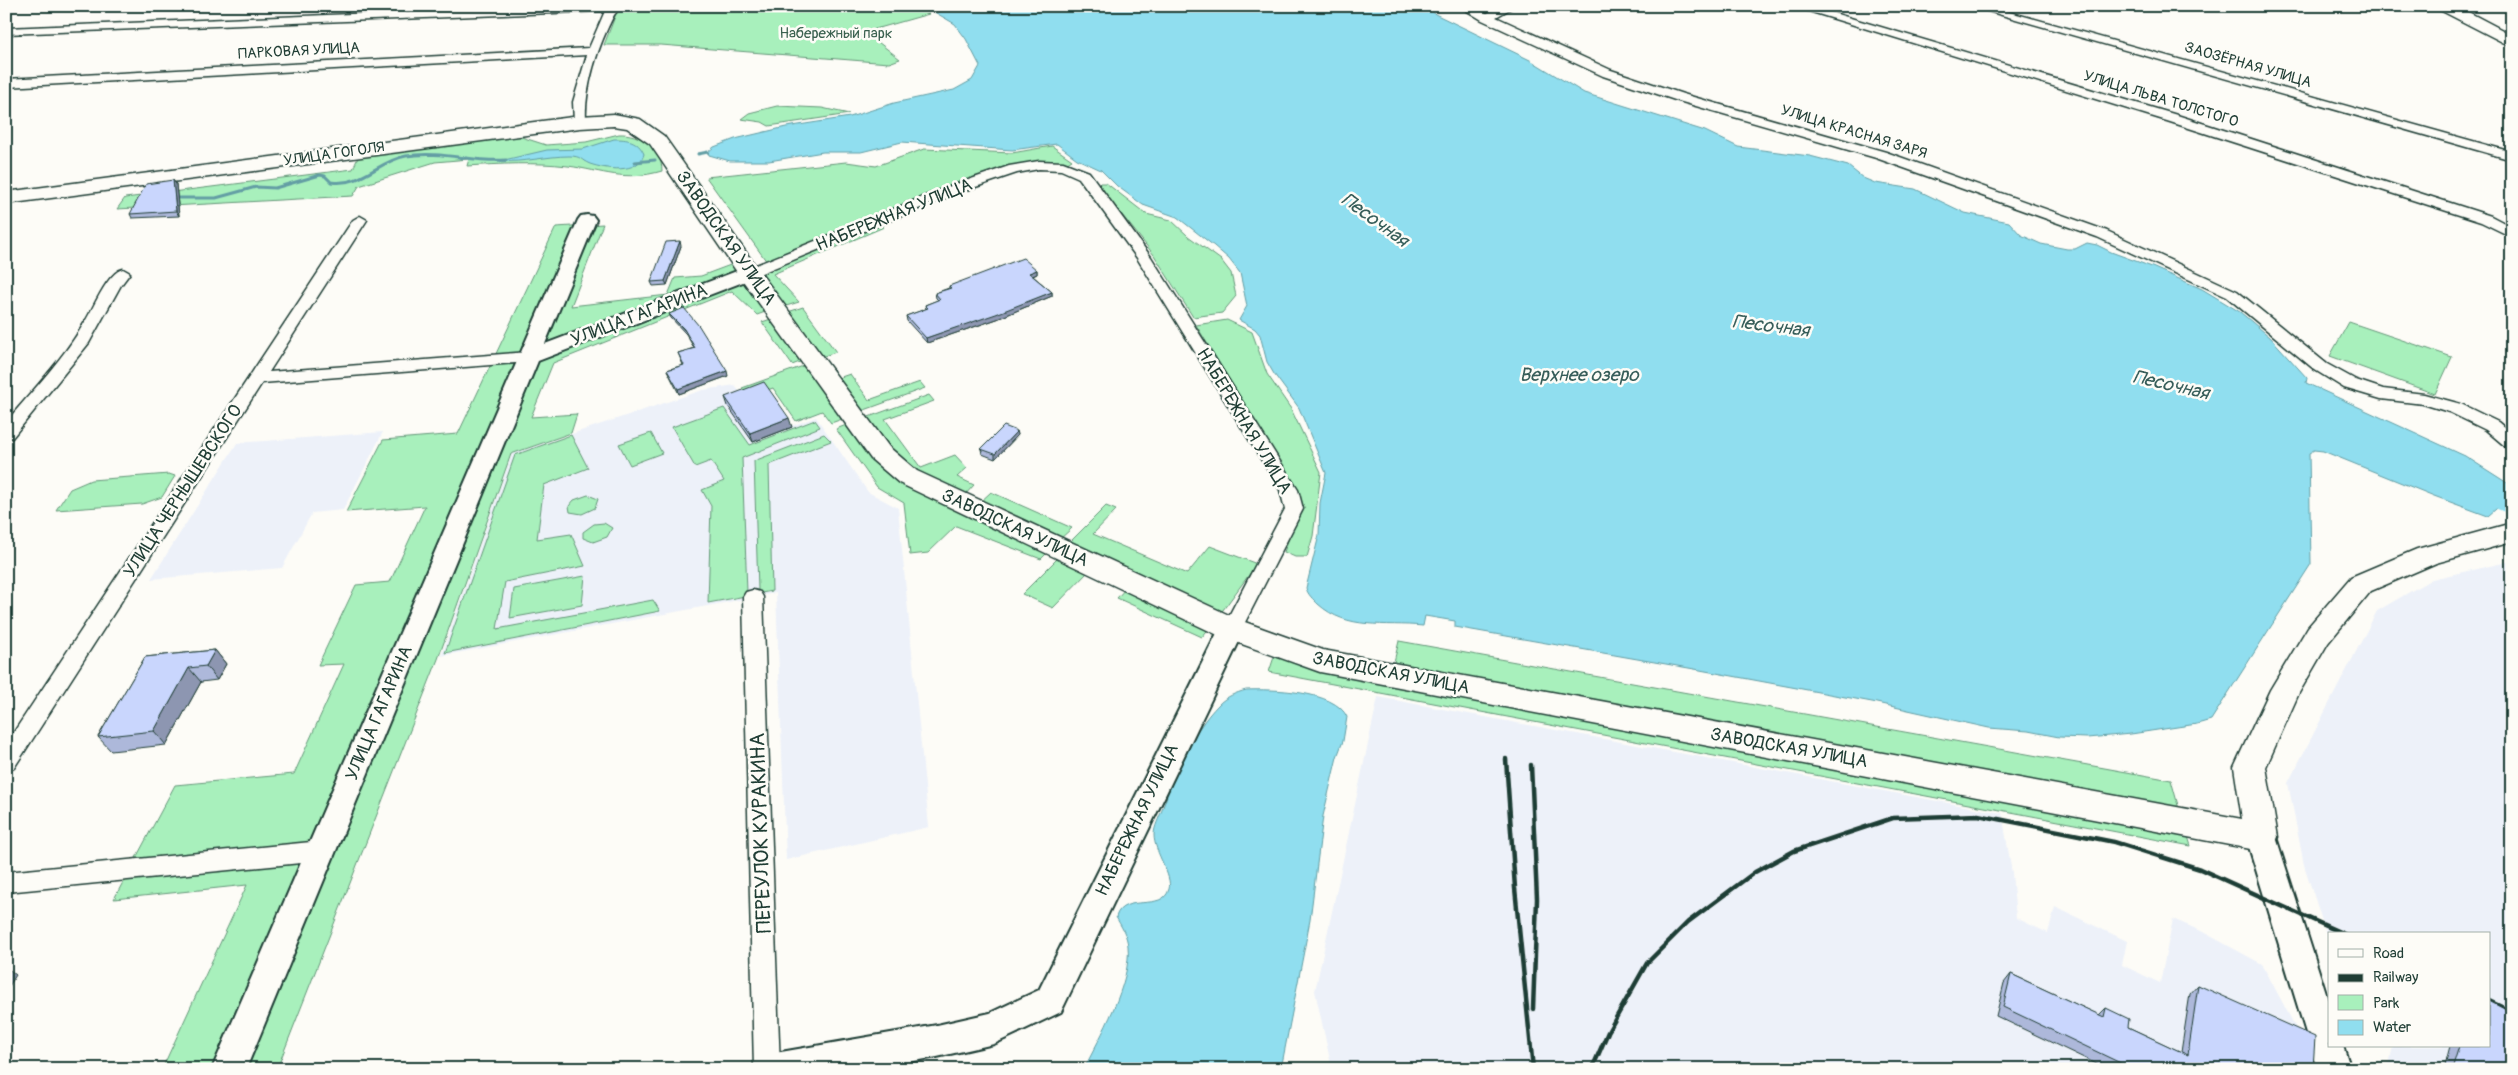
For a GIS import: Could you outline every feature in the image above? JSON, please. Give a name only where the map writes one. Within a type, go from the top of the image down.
[{"type":"main road","points":[[2444,6],[2512,42]]},
{"type":"main road","name":"УЛИЦА ГОГОЛЯ","points":[[6,198],[580,122],[614,120],[632,123],[657,140]]},
{"type":"main road","name":"ЗАВОДСКАЯ УЛИЦА","points":[[657,140],[749,273],[880,454],[908,477],[1232,629],[1320,662],[2261,837]]},
{"type":"main road","points":[[2261,837],[2250,768],[2285,690],[2318,635],[2360,584],[2427,556],[2512,532]]},
{"type":"street","points":[[6,31],[615,6]]},
{"type":"street","points":[[580,122],[579,102],[594,51],[609,14],[615,6]]},
{"type":"street","name":"УЛИЦА КРАСНАЯ ЗАРЯ","points":[[1464,6],[1486,18],[1607,73],[1679,97],[1881,155],[2102,234],[2232,294],[2335,376],[2374,392],[2424,399],[2455,408],[2492,426],[2512,443]]},
{"type":"street","points":[[1486,18],[1510,6]]},
{"type":"street","name":"УЛИЦА ЛЬВА ТОЛСТОГО","points":[[1797,6],[2172,118],[2486,219],[2512,233]]},
{"type":"street","name":"ЗАОЗЁРНАЯ УЛИЦА","points":[[1975,6],[2512,156]]},
{"type":"street","name":"ПАРКОВАЯ УЛИЦА","points":[[6,83],[594,51]]},
{"type":"street","name":"НАБЕРЕЖНАЯ УЛИЦА","points":[[749,273],[950,191],[1014,169],[1039,165],[1063,166],[1084,175],[1144,257],[1175,310],[1290,490],[1294,509],[1270,561],[1232,629],[1050,1001],[994,1028],[937,1041],[775,1069]]},
{"type":"street","name":"УЛИЦА ЧЕРНЫШЕВСКОГО","points":[[6,762],[360,220]]},
{"type":"street","name":"УЛИЦА ГАГАРИНА","points":[[229,1069],[587,220]]},
{"type":"street","points":[[6,434],[83,340],[114,284],[123,273]]},
{"type":"street","name":"УЛИЦА ГАГАРИНА","points":[[529,357],[749,273]]},
{"type":"street","points":[[257,378],[529,357]]},
{"type":"street","name":"ПЕРЕУЛОК КУРАКИНА","points":[[753,597],[765,948],[767,1069]]},
{"type":"street","points":[[2261,837],[2334,1069]]},
{"type":"street","points":[[6,882],[321,851]]},
{"type":"shaded area","points":[[735,385],[745,400],[791,426],[816,417],[868,492],[898,508],[929,827],[786,860],[776,593],[441,656],[512,454],[703,390]]},
{"type":"shaded area","points":[[383,432],[343,510],[312,513],[282,568],[151,579],[237,443]]},
{"type":"shaded area","points":[[2512,561],[2512,1069],[2388,1069],[2393,1048],[2490,1048],[2490,932],[2326,933],[2304,865],[2288,783],[2377,611],[2432,579]]},
{"type":"shaded area","points":[[1378,697],[2002,813],[2012,873],[2016,918],[2048,933],[2055,907],[2127,941],[2122,965],[2160,983],[2173,919],[2201,931],[2262,964],[2305,1045],[2304,1069],[1332,1069],[1315,991]]},
{"type":"green space","name":"Набережный парк","points":[[619,6],[917,6],[929,14],[865,32],[900,59],[889,63],[661,45],[604,45]]},
{"type":"green space","points":[[777,106],[822,108],[849,114],[769,126],[762,122],[741,119],[749,113]]},
{"type":"green space","points":[[619,134],[627,134],[642,139],[654,149],[661,163],[662,171],[625,176],[568,166],[543,164],[467,166],[469,159],[435,162],[359,186],[353,196],[117,209],[125,198],[353,169],[359,155],[515,135],[546,145],[586,142]]},
{"type":"green space","points":[[1052,146],[1072,160],[1066,164],[1038,163],[767,262],[706,177],[846,162],[876,166],[924,149],[1012,153]]},
{"type":"green space","points":[[1106,183],[1146,214],[1171,220],[1188,236],[1221,260],[1231,273],[1236,296],[1222,313],[1193,317],[1154,255],[1098,185]]},
{"type":"green space","points":[[603,224],[571,306],[668,295],[675,278],[701,276],[733,264],[768,311],[757,315],[732,291],[553,363],[531,417],[577,414],[571,433],[511,454],[438,659],[277,1069],[162,1069],[247,885],[114,899],[175,785],[294,774],[344,664],[318,665],[356,585],[390,582],[425,506],[346,512],[383,440],[458,434],[556,227]]},
{"type":"green space","points":[[880,224],[884,227],[773,274],[799,302],[783,307],[757,274]]},
{"type":"green space","points":[[803,307],[836,352],[821,357],[788,312]]},
{"type":"green space","points":[[774,318],[805,360],[792,365],[762,322]]},
{"type":"green space","points":[[1227,320],[1252,332],[1267,374],[1291,409],[1321,472],[1313,536],[1307,557],[1295,557],[1284,552],[1299,509],[1295,488],[1196,325]]},
{"type":"green space","points":[[2349,322],[2452,357],[2435,394],[2330,356]]},
{"type":"green space","points":[[806,365],[845,418],[831,423],[822,411],[796,421],[773,388],[748,397],[742,388]]},
{"type":"green space","points":[[850,374],[869,400],[920,382],[925,388],[859,412],[835,379]]},
{"type":"green space","points":[[929,395],[934,401],[885,419],[921,468],[955,455],[967,468],[957,477],[974,485],[964,496],[915,474],[886,451],[863,419]]},
{"type":"green space","points":[[724,408],[750,445],[815,420],[820,427],[742,458],[747,592],[758,590],[754,461],[824,434],[831,441],[769,465],[772,591],[708,603],[711,506],[702,490],[724,481],[711,461],[695,467],[672,427]]},
{"type":"green space","points":[[849,424],[873,457],[1051,549],[1041,559],[956,526],[928,553],[910,555],[904,503],[877,487],[836,429]]},
{"type":"green space","points":[[651,433],[662,453],[630,465],[619,444]]},
{"type":"green space","points":[[571,435],[588,468],[544,485],[537,539],[571,534],[585,566],[505,582],[497,629],[653,600],[660,611],[445,653],[515,455]]},
{"type":"green space","points":[[169,474],[175,476],[162,497],[142,504],[56,510],[70,489],[91,480]]},
{"type":"green space","points":[[991,492],[1072,528],[1059,540],[978,504]]},
{"type":"green space","points":[[588,495],[598,499],[595,508],[582,514],[570,512],[569,506],[574,500]]},
{"type":"green space","points":[[1106,506],[1116,510],[1093,534],[1187,574],[1210,546],[1257,564],[1220,614],[1068,544]]},
{"type":"green space","points":[[604,523],[612,528],[607,537],[593,542],[583,538],[583,532],[594,524]]},
{"type":"green space","points":[[1060,556],[1090,570],[1053,608],[1022,594]]},
{"type":"green space","points":[[585,576],[582,605],[510,618],[514,589]]},
{"type":"green space","points":[[1126,588],[1211,626],[1202,637],[1117,598]]},
{"type":"green space","points":[[1399,641],[2171,780],[2179,809],[1393,666]]},
{"type":"green space","points":[[1274,657],[2185,827],[2191,846],[1269,672]]},
{"type":"water","name":"Верхнее озеро","points":[[924,6],[1426,6],[1435,14],[1530,60],[1584,93],[1705,131],[1738,147],[1810,156],[1848,166],[1863,178],[1875,183],[1915,189],[1965,213],[2009,222],[2021,235],[2041,244],[2067,249],[2075,249],[2087,243],[2097,245],[2202,289],[2240,312],[2270,337],[2307,378],[2306,383],[2465,456],[2512,486],[2512,495],[2488,516],[2323,451],[2314,450],[2309,453],[2311,564],[2211,720],[2197,724],[2131,734],[2087,738],[2059,737],[2028,731],[1989,728],[1872,702],[1455,627],[1455,621],[1425,616],[1423,626],[1354,622],[1330,613],[1309,595],[1306,588],[1319,535],[1320,503],[1326,473],[1299,408],[1267,362],[1260,335],[1255,329],[1239,320],[1247,306],[1240,273],[1229,259],[1177,217],[1143,205],[1117,186],[1101,170],[1077,159],[1057,144],[1012,150],[902,142],[861,152],[823,152],[769,161],[730,161],[709,155],[708,152],[714,147],[735,139],[786,127],[850,117],[894,103],[954,90],[972,80],[980,66],[966,39],[955,24]]},
{"type":"water","points":[[614,139],[628,140],[639,146],[644,154],[641,161],[628,168],[612,169],[587,163],[579,157],[573,156],[500,161],[547,150],[583,149]]},
{"type":"water","points":[[1246,690],[1286,691],[1316,696],[1330,701],[1340,708],[1347,717],[1343,741],[1337,757],[1323,816],[1310,920],[1281,1069],[1084,1069],[1114,1009],[1125,976],[1128,946],[1124,931],[1116,917],[1126,905],[1159,900],[1165,896],[1169,889],[1170,884],[1157,849],[1154,832],[1178,768],[1192,740],[1209,715],[1225,699]]},
{"type":"building","points":[[173,180],[176,211],[130,214],[146,184]]},
{"type":"building","points":[[680,241],[665,281],[651,282],[666,242]]},
{"type":"building","points":[[1023,258],[1037,270],[1029,273],[1052,292],[926,338],[906,316],[928,308],[925,305],[940,299],[935,293],[951,288],[949,286]]},
{"type":"building","points":[[684,308],[699,326],[727,371],[678,389],[667,370],[684,365],[678,353],[695,348],[684,329],[669,314]]},
{"type":"building","points":[[764,382],[789,418],[750,433],[725,397]]},
{"type":"building","points":[[1004,426],[1017,431],[995,454],[981,449]]},
{"type":"building","points":[[215,650],[206,666],[189,668],[154,731],[98,737],[145,657]]},
{"type":"building","points":[[2011,974],[2104,1017],[2106,1008],[2129,1019],[2128,1027],[2188,1055],[2198,985],[2315,1037],[2313,1069],[2133,1069],[2003,1007]]},
{"type":"building","points":[[2490,1002],[2512,1013],[2512,1069],[2452,1069],[2458,1048],[2490,1048]]},
{"type":"waterway","points":[[698,154],[708,152]]},
{"type":"waterway","points":[[172,198],[216,198],[256,187],[275,188],[320,175],[325,176],[331,182],[342,183],[361,177],[387,163],[406,156],[445,155],[482,160],[506,160]]},
{"type":"waterway","points":[[635,162],[655,160]]},
{"type":"waterway","name":"Песочная","points":[[2469,486],[2512,505]]},
{"type":"railway","points":[[1506,759],[1515,888],[1533,1069]]},
{"type":"railway","points":[[1531,765],[1537,899],[1533,1009]]},
{"type":"railway","points":[[1592,1069],[1608,1032],[1647,963],[1688,922],[1755,872],[1794,851],[1893,818],[1978,815],[2114,842],[2200,869],[2340,932]]},
{"type":"railway","points":[[2490,1001],[2512,1012]]}]
